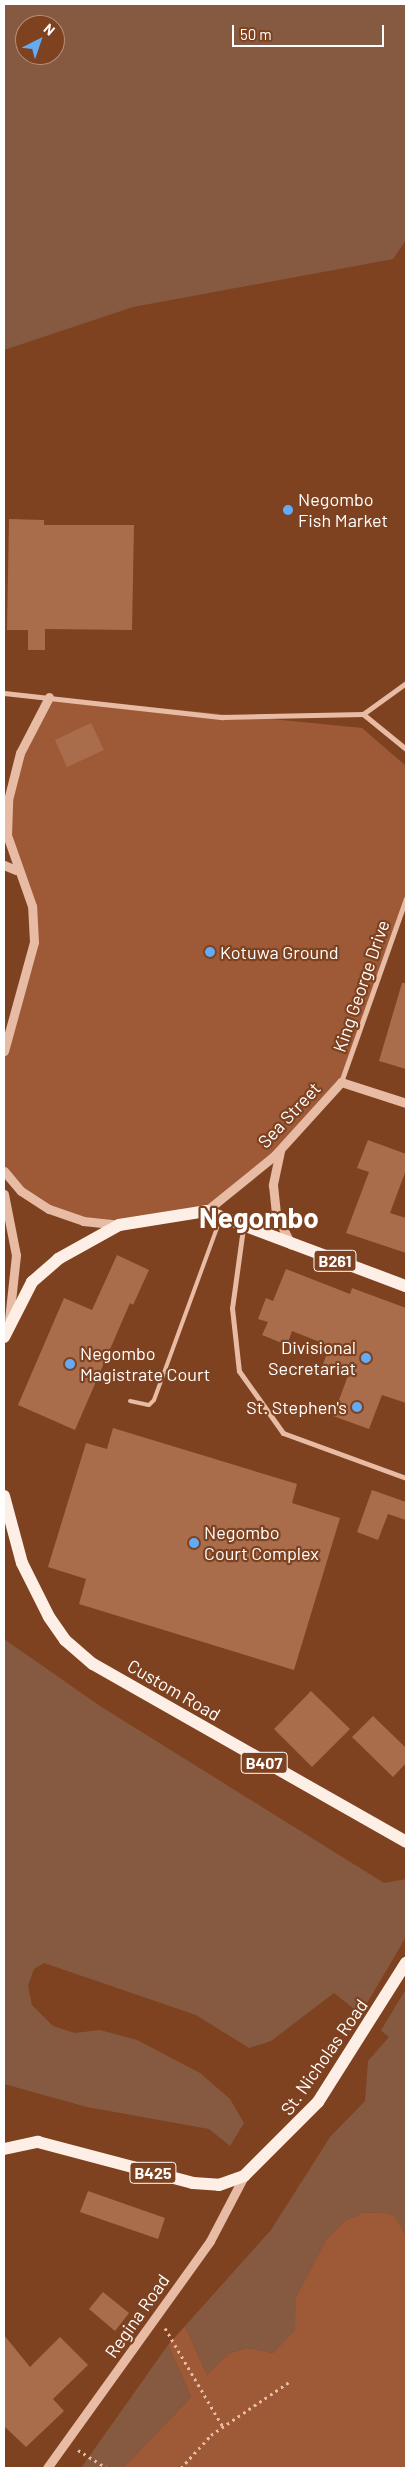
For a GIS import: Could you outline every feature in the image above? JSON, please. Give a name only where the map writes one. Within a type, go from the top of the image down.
[{"type":"main road","name":"B261","points":[[206,1211],[243,1228],[406,1286]]},
{"type":"main road","points":[[4,1337],[10,1319],[32,1282],[58,1259],[119,1225],[206,1211]]},
{"type":"main road","name":"Custom Road","points":[[4,1496],[22,1563],[48,1617],[65,1640],[93,1664],[406,1842]]},
{"type":"main road","name":"St. Nicholas Road","points":[[4,2149],[38,2142],[193,2183],[218,2185],[244,2176],[318,2102],[368,2028],[406,1963]]},
{"type":"street","points":[[4,693],[223,716],[363,714],[406,683]]},
{"type":"street","points":[[4,1051],[34,942],[32,906],[16,870],[7,835],[13,773],[49,697]]},
{"type":"street","points":[[363,714],[406,749]]},
{"type":"street","points":[[4,865],[16,870]]},
{"type":"street","name":"King George Drive","points":[[341,1082],[406,898]]},
{"type":"street","name":"Sea Street","points":[[206,1211],[280,1151],[341,1082],[406,1103]]},
{"type":"street","points":[[280,1151],[273,1185],[276,1214],[291,1245]]},
{"type":"street","points":[[4,1171],[22,1191],[49,1209],[83,1221],[119,1225]]},
{"type":"street","points":[[4,1194],[14,1232],[16,1255],[10,1319]]},
{"type":"street","points":[[243,1228],[232,1308],[239,1371],[283,1432],[406,1478]]},
{"type":"street","name":"Regina Road","points":[[47,2468],[68,2442],[210,2241],[244,2176]]},
{"type":"lane","points":[[130,1401],[149,1405],[154,1400],[221,1218]]},
{"type":"lane","points":[[4,1221],[14,1232]]},
{"type":"path","points":[[156,2318],[174,2339],[224,2427]]},
{"type":"path","points":[[181,2468],[224,2427],[289,2382]]},
{"type":"path","points":[[68,2442],[107,2468]]},
{"type":"shaded area","points":[[4,4],[406,4],[406,240],[393,259],[133,307],[4,350]]},
{"type":"shaded area","name":"Kotuwa Ground","points":[[49,697],[362,728],[406,766],[406,898],[341,1082],[303,1128],[206,1211],[119,1225],[49,1209],[4,1171],[4,1051],[25,982],[34,920],[7,835],[13,773]]},
{"type":"shaded area","points":[[4,1639],[100,1706],[384,1883],[406,1879],[406,2236],[395,2216],[382,2212],[362,2213],[345,2221],[326,2240],[296,2297],[295,2331],[273,2353],[248,2348],[229,2353],[207,2375],[185,2326],[271,2230],[330,2137],[365,2101],[368,2061],[389,2037],[334,1993],[271,2041],[249,2048],[196,2015],[44,1963],[34,1969],[28,1985],[32,2005],[53,2026],[75,2033],[100,2030],[137,2040],[200,2073],[230,2099],[244,2123],[230,2146],[209,2129],[87,2107],[4,2084]]},
{"type":"shaded area","points":[[382,2212],[395,2216],[406,2236],[406,2468],[123,2468],[191,2397],[168,2345],[185,2326],[207,2375],[229,2353],[248,2348],[273,2353],[294,2331],[296,2297],[326,2240],[345,2221],[362,2213]]},
{"type":"shaded area","points":[[168,2345],[191,2397],[123,2468],[81,2468]]},
{"type":"pier","points":[[406,1937],[406,1989],[380,2032],[360,2015]]},
{"type":"building","points":[[9,519],[44,520],[44,525],[134,525],[132,630],[45,629],[45,650],[28,650],[28,630],[7,630]]},
{"type":"building","points":[[91,723],[104,750],[67,767],[55,740]]},
{"type":"building","points":[[402,983],[406,983],[406,1069],[379,1061]]},
{"type":"building","points":[[368,1140],[406,1154],[406,1170],[390,1213],[406,1218],[406,1253],[346,1233],[369,1172],[357,1168]]},
{"type":"building","name":"Negombo Magistrate Court","points":[[117,1255],[149,1270],[133,1305],[130,1303],[75,1430],[18,1405],[64,1298],[92,1310]]},
{"type":"building","points":[[286,1269],[350,1294],[352,1288],[406,1308],[406,1403],[382,1395],[369,1429],[333,1416],[349,1373],[323,1364],[330,1346],[292,1331],[287,1345],[262,1335],[268,1322],[258,1319],[266,1298],[273,1301]]},
{"type":"building","name":"Negombo Court Complex","points":[[113,1428],[297,1484],[292,1503],[340,1518],[294,1670],[79,1604],[86,1579],[48,1567],[86,1443],[107,1449]]},
{"type":"building","points":[[372,1490],[406,1502],[406,1520],[388,1514],[378,1540],[357,1532]]},
{"type":"building","points":[[311,1691],[350,1729],[312,1767],[274,1729]]},
{"type":"building","points":[[373,1716],[406,1748],[406,1763],[393,1777],[352,1737]]},
{"type":"building","points":[[88,2191],[165,2218],[158,2239],[80,2212]]},
{"type":"building","points":[[103,2292],[129,2313],[115,2331],[89,2309]]},
{"type":"building","points":[[4,2335],[30,2367],[60,2337],[88,2365],[53,2399],[64,2411],[26,2447],[4,2426]]},
{"type":"place","name":"Negombo Fish Market","points":[[288,510]]},
{"type":"place","name":"Kotuwa Ground","points":[[210,952]]},
{"type":"place","name":"Divisional Secretariat","points":[[366,1358]]},
{"type":"place","name":"Negombo Magistrate Court","points":[[70,1364]]},
{"type":"place","name":"St. Stephen's","points":[[357,1407]]},
{"type":"place","name":"Negombo Court Complex","points":[[194,1543]]},
{"type":"district","name":"Negombo","points":[[259,1217]]}]
